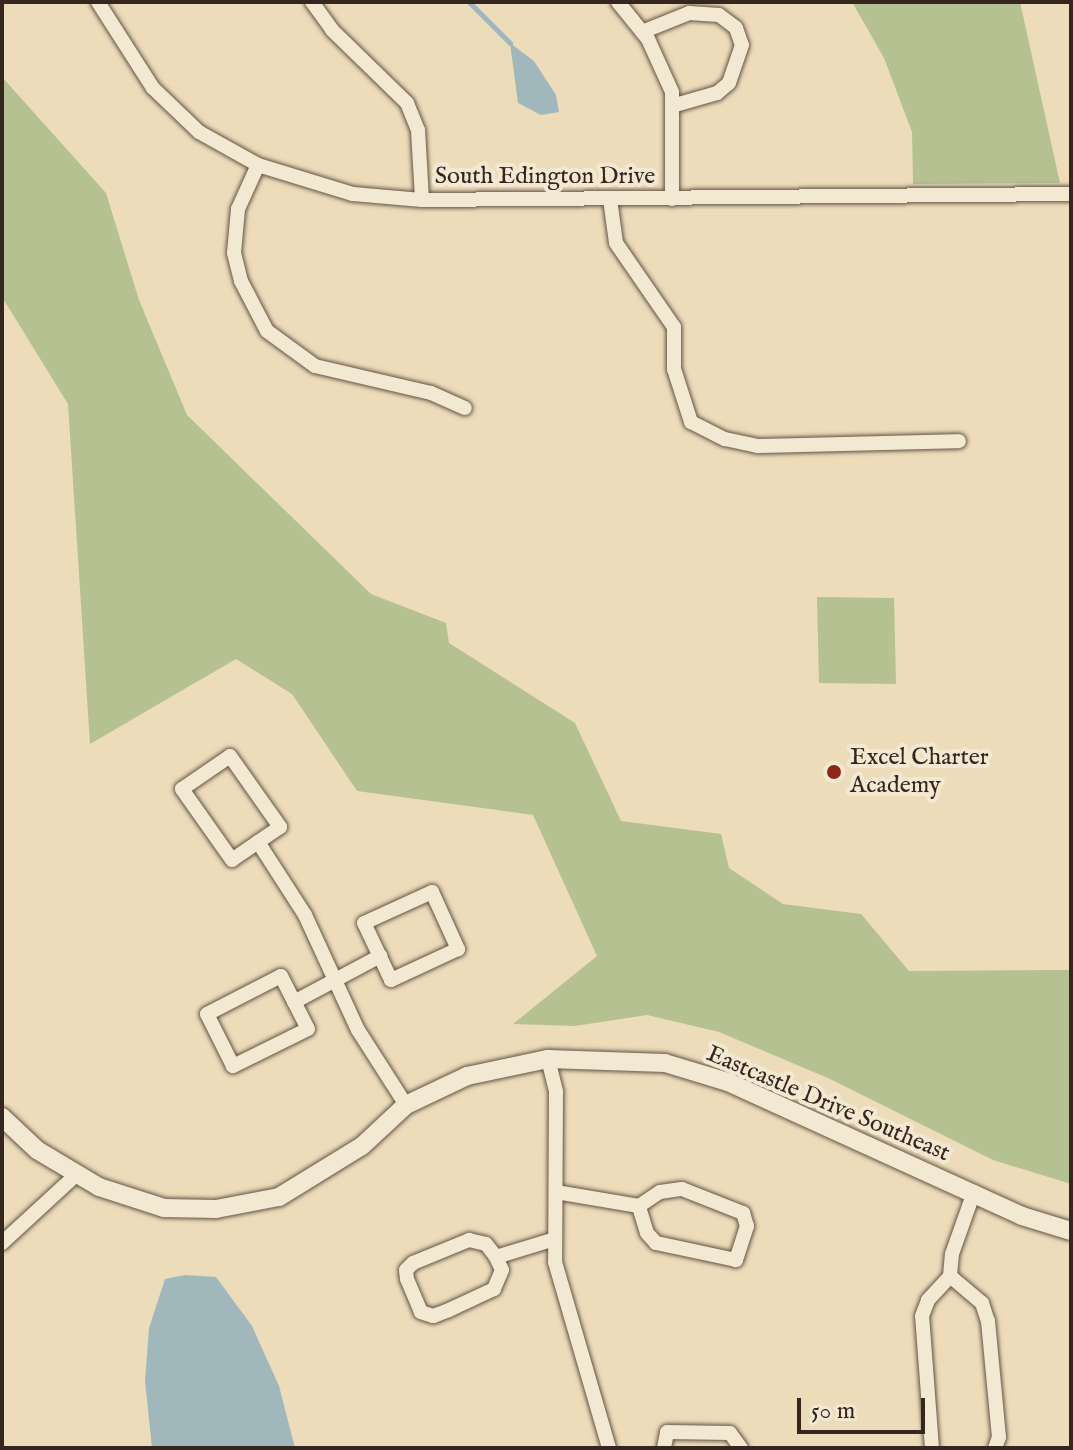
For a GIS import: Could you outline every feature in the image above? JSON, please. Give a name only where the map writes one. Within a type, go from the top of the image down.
[{"type":"street","name":"South Edington Drive","points":[[98,2],[153,88],[199,132],[258,165],[353,194],[422,200],[1071,194]]},
{"type":"street","points":[[312,2],[332,30],[407,103],[418,130],[422,200]]},
{"type":"street","points":[[618,2],[642,32],[672,92],[672,199]]},
{"type":"street","points":[[642,32],[689,13],[719,15],[736,28],[742,45],[729,83],[717,93],[672,106]]},
{"type":"street","points":[[258,165],[238,209],[234,253],[241,281],[267,331],[315,366],[431,393],[465,408]]},
{"type":"street","points":[[610,199],[616,243],[674,327],[674,369],[691,422],[725,439],[758,446],[959,441]]},
{"type":"street","points":[[230,756],[280,827],[258,842],[232,860],[182,789],[230,756]]},
{"type":"street","points":[[258,842],[305,915],[358,1030],[406,1105]]},
{"type":"street","points":[[432,892],[458,949],[391,980],[380,956],[364,923],[432,892]]},
{"type":"street","points":[[294,1002],[380,956]]},
{"type":"street","points":[[281,976],[294,1002],[308,1029],[233,1066],[207,1014],[281,976]]},
{"type":"street","points":[[548,1059],[556,1092],[555,1262],[609,1448]]},
{"type":"street","name":"Eastcastle Drive Southeast","points":[[2,1117],[37,1150],[99,1187],[164,1208],[216,1209],[279,1197],[362,1146],[406,1105],[467,1076],[548,1059],[665,1063],[728,1082],[1022,1216],[1071,1231]]},
{"type":"street","points":[[2,1243],[77,1174]]},
{"type":"street","points":[[556,1192],[639,1206],[660,1192],[682,1189],[743,1213],[747,1226],[736,1260],[656,1243],[647,1233],[639,1206]]},
{"type":"street","points":[[932,1448],[922,1316],[928,1300],[950,1276],[952,1254],[974,1192]]},
{"type":"street","points":[[496,1257],[555,1239]]},
{"type":"street","points":[[469,1240],[486,1244],[496,1257],[502,1270],[494,1289],[441,1313],[421,1312],[407,1279],[406,1270],[413,1263],[469,1240]]},
{"type":"street","points":[[950,1276],[982,1303],[988,1321],[999,1437],[995,1448]]},
{"type":"street","points":[[664,1448],[667,1432],[730,1433],[741,1448]]},
{"type":"green space","points":[[852,2],[1020,2],[1060,183],[913,184],[912,132],[884,58]]},
{"type":"green space","points":[[2,77],[106,193],[139,300],[187,415],[371,594],[446,623],[449,643],[575,723],[621,821],[721,834],[729,868],[783,904],[861,914],[909,971],[1071,970],[1071,1184],[993,1160],[828,1078],[719,1032],[647,1015],[575,1026],[513,1024],[597,956],[533,815],[357,791],[292,694],[236,659],[90,744],[68,404],[2,297]]},
{"type":"green space","points":[[817,597],[894,598],[896,684],[819,683]]},
{"type":"water","points":[[510,43],[534,61],[556,95],[559,112],[541,115],[518,103]]},
{"type":"water","points":[[185,1275],[216,1277],[252,1326],[279,1386],[295,1448],[152,1448],[145,1381],[149,1328],[165,1279]]},
{"type":"waterway","points":[[469,2],[510,43]]},
{"type":"place","name":"Excel Charter Academy","points":[[834,772]]}]
